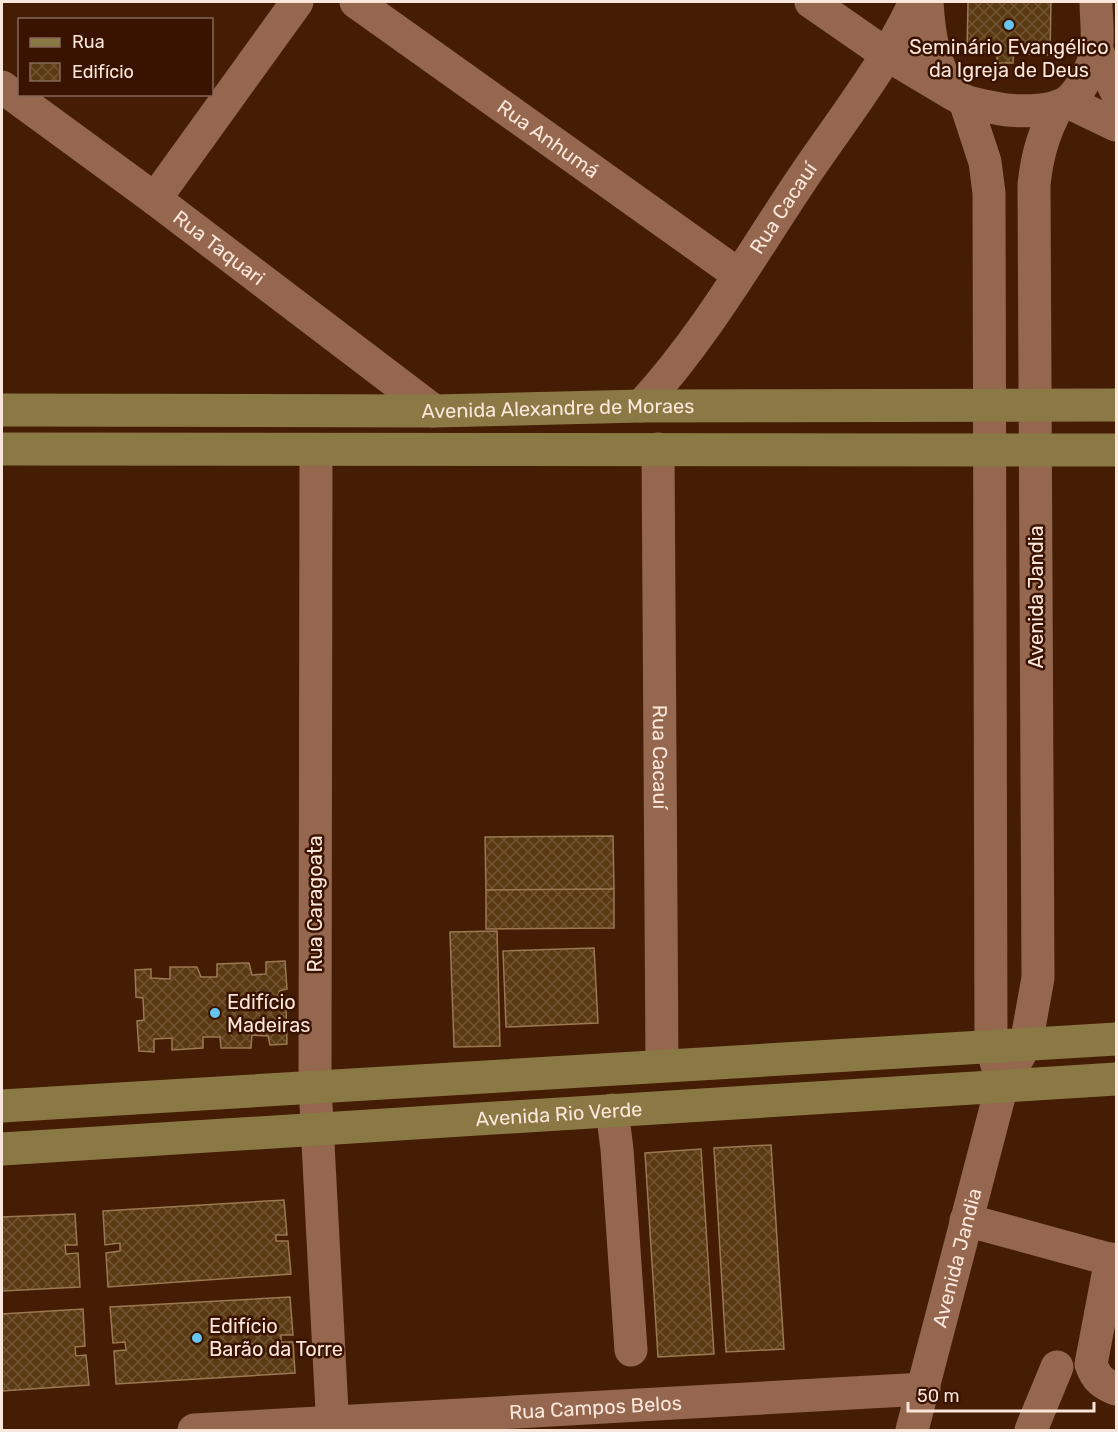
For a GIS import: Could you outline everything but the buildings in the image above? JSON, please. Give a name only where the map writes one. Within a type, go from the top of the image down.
[{"type":"main road","name":"Avenida Alexandre de Moraes","points":[[2,410],[434,411],[641,406],[1116,405]]},
{"type":"main road","name":"Avenida Alexandre de Moraes","points":[[2,449],[1116,450]]},
{"type":"main road","points":[[2,1106],[991,1044],[1116,1039]]},
{"type":"main road","name":"Avenida Rio Verde","points":[[2,1149],[1116,1079]]},
{"type":"street","points":[[155,199],[297,2]]},
{"type":"street","name":"Rua Anhumá","points":[[356,2],[739,274]]},
{"type":"street","points":[[812,2],[886,54],[959,98],[1017,111],[1063,104],[1116,125]]},
{"type":"street","name":"Rua Cacauí","points":[[641,406],[671,374],[739,274],[886,54],[915,2]]},
{"type":"street","name":"Avenida Jandia","points":[[927,2],[928,29],[934,58],[959,98],[985,162],[989,192],[992,405],[991,1044],[1002,1085]]},
{"type":"street","points":[[1096,2],[1097,51],[1116,91]]},
{"type":"street","name":"Avenida Jandia","points":[[912,1431],[1002,1085],[1026,1044],[1038,978],[1034,185],[1037,157],[1044,132],[1063,104],[1089,73],[1097,51]]},
{"type":"street","name":"Rua Taquari","points":[[2,87],[155,199],[434,411]]},
{"type":"street","name":"Rua Cacauí","points":[[658,449],[662,1064]]},
{"type":"street","name":"Rua Caragoata","points":[[316,450],[315,1086],[333,1426]]},
{"type":"street","points":[[612,1110],[617,1149],[631,1350]]},
{"type":"street","points":[[966,1220],[1114,1260],[1091,1364],[1095,1375],[1104,1384],[1116,1389]]},
{"type":"street","points":[[1031,1431],[1057,1367]]},
{"type":"street","name":"Rua Campos Belos","points":[[194,1431],[333,1426],[924,1389]]},
{"type":"place","name":"Seminário Evangélico da Igreja de Deus","points":[[1009,25]]},
{"type":"place","name":"Edifício Madeiras","points":[[215,1013]]},
{"type":"place","name":"Edifício Barão da Torre","points":[[197,1338]]}]
